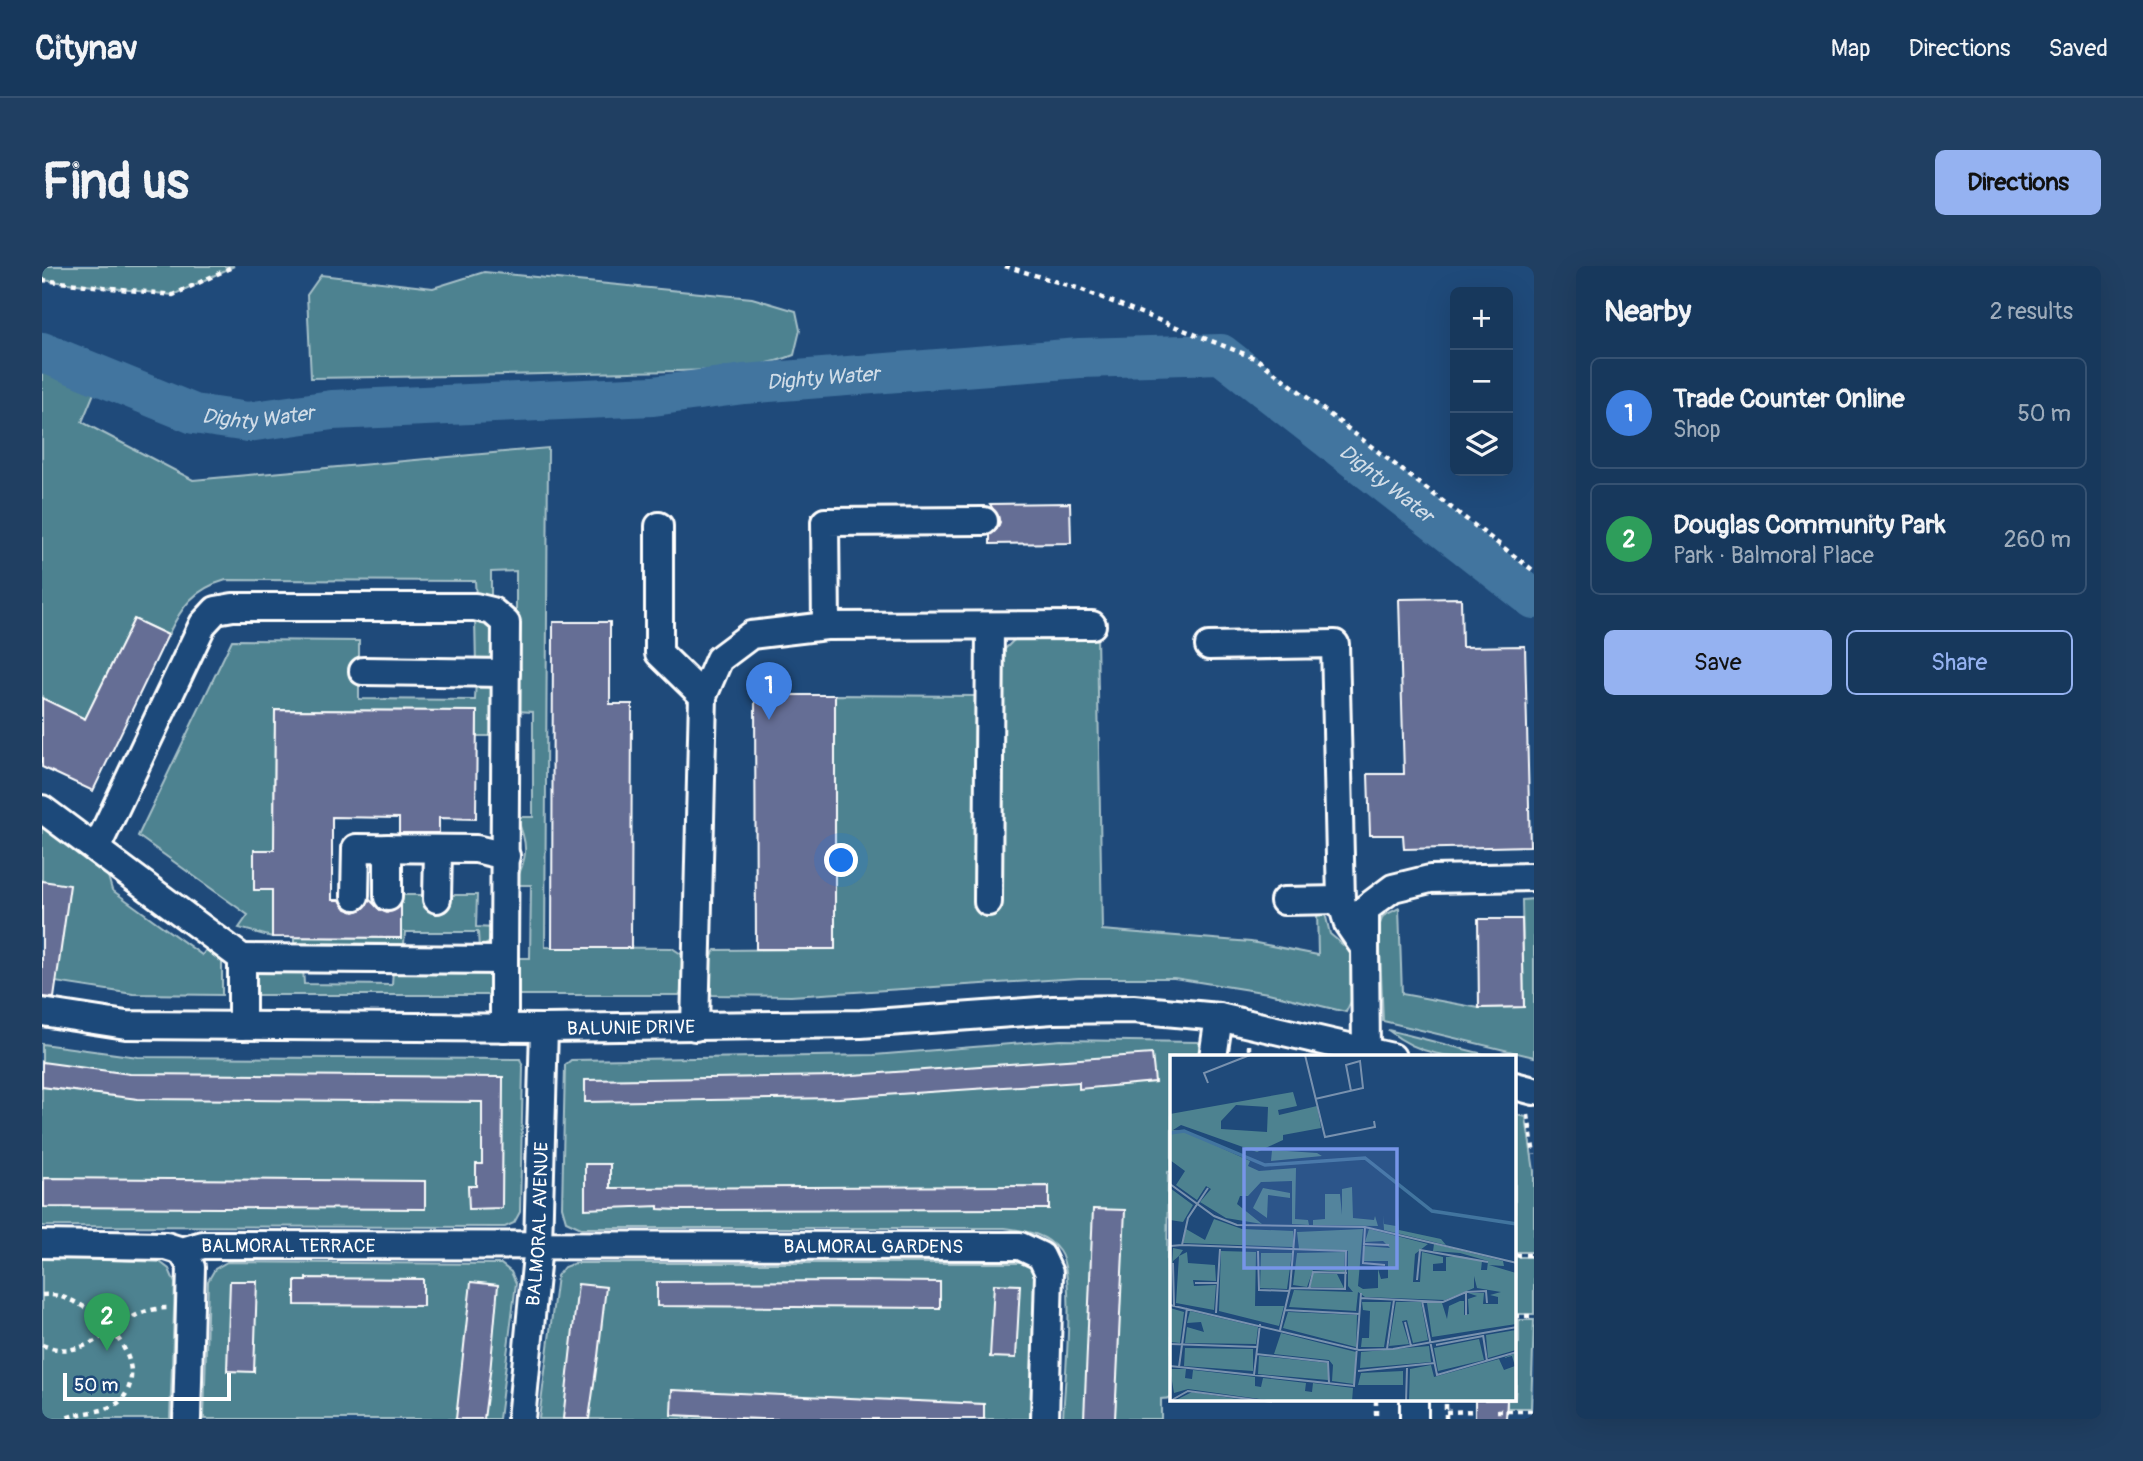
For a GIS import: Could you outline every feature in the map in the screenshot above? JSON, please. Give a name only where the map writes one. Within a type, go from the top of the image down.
[{"type":"street","points":[[826,626],[825,522],[984,521]]},
{"type":"street","points":[[659,526],[659,653],[704,696]]},
{"type":"street","points":[[97,848],[203,624],[216,610],[233,607],[475,607],[492,611],[506,623],[504,1028]]},
{"type":"street","points":[[695,1027],[704,696],[719,659],[751,635],[826,626],[1091,625]]},
{"type":"street","points":[[988,902],[990,626]]},
{"type":"street","points":[[1209,646],[1335,644],[1341,900],[1348,924],[1365,949]]},
{"type":"street","points":[[363,671],[506,673]]},
{"type":"street","points":[[42,809],[242,958],[504,960]]},
{"type":"street","points":[[355,896],[356,848],[476,849],[506,856]]},
{"type":"street","points":[[388,848],[388,897]]},
{"type":"street","points":[[437,899],[438,849]]},
{"type":"street","points":[[1366,1051],[1365,909],[1393,888],[1430,879],[1534,877]]},
{"type":"street","points":[[1284,901],[1341,900]]},
{"type":"street","points":[[242,958],[242,1026]]},
{"type":"street","name":"BALUNIE DRIVE","points":[[42,1012],[126,1025],[544,1028],[861,1024],[1053,1010],[1133,1009],[1219,1017],[1383,1055]]},
{"type":"street","points":[[1213,1055],[1219,1017]]},
{"type":"street","name":"BALMORAL AVENUE","points":[[521,1419],[538,1245],[544,1028]]},
{"type":"street","points":[[1517,1088],[1531,1103]]},
{"type":"street","name":"BALMORAL TERRACE","points":[[42,1244],[166,1246],[182,1251],[203,1245],[538,1245]]},
{"type":"street","name":"BALMORAL GARDENS","points":[[538,1245],[1020,1247],[1041,1256],[1049,1273],[1045,1419]]},
{"type":"street","points":[[182,1251],[191,1268],[187,1419]]},
{"type":"path","points":[[42,280],[173,295],[234,266]]},
{"type":"path","points":[[1005,266],[1080,289],[1257,359],[1534,571]]},
{"type":"path","points":[[1531,1103],[1534,1155]]},
{"type":"path","points":[[42,1294],[53,1293],[93,1311],[113,1328],[124,1348],[131,1378],[124,1397],[110,1408],[64,1419]]},
{"type":"path","points":[[42,1345],[59,1351],[74,1351],[139,1311],[191,1308]]},
{"type":"path","points":[[1446,1402],[1446,1419]]},
{"type":"path","points":[[1446,1412],[1475,1411]]},
{"type":"path","points":[[1497,1411],[1534,1411]]},
{"type":"green space","points":[[42,266],[234,266],[173,295],[42,280]]},
{"type":"green space","points":[[484,272],[752,298],[796,311],[800,330],[794,355],[735,368],[311,378],[307,295],[321,275],[433,288]]},
{"type":"green space","points":[[42,352],[101,376],[82,422],[193,480],[548,448],[545,947],[672,948],[684,956],[684,988],[679,995],[517,995],[514,958],[530,958],[531,885],[514,885],[525,851],[523,835],[516,817],[533,817],[533,712],[516,711],[516,571],[491,572],[491,598],[476,598],[475,581],[226,580],[205,588],[190,600],[178,615],[168,635],[134,619],[85,719],[42,698]]},
{"type":"green space","points":[[475,618],[491,626],[496,647],[496,654],[487,663],[476,666]]},
{"type":"green space","points":[[1097,633],[1102,930],[1251,942],[1318,955],[1317,910],[1325,913],[1330,934],[1349,950],[1355,961],[1356,991],[1346,1012],[1268,993],[1174,978],[1079,978],[791,996],[712,995],[707,972],[715,950],[835,949],[835,695],[976,696],[976,905],[1001,906],[1001,653],[1014,640]]},
{"type":"green space","points":[[232,640],[359,641],[359,699],[475,700],[476,678],[490,686],[496,701],[495,736],[477,736],[477,711],[275,710],[274,816],[294,817],[272,918],[272,937],[239,928],[248,915],[138,836]]},
{"type":"green space","points":[[42,821],[105,866],[112,890],[202,955],[209,946],[222,958],[222,995],[133,994],[42,980]]},
{"type":"green space","points":[[401,895],[477,895],[476,927],[494,928],[491,941],[479,949],[478,932],[405,932],[404,944],[294,943],[294,937],[401,938]]},
{"type":"green space","points":[[1534,899],[1534,1057],[1383,1021],[1379,927],[1383,916],[1399,908],[1402,994],[1479,1008],[1524,1007],[1522,900]]},
{"type":"green space","points":[[266,968],[303,968],[304,984],[392,985],[393,969],[477,969],[494,977],[494,995],[254,995],[254,973]]},
{"type":"green space","points":[[1388,1030],[1487,1055],[1438,1054],[1401,1039]]},
{"type":"green space","points":[[1061,1040],[1198,1042],[1202,1055],[1170,1055],[1167,1276],[1170,1276],[1170,1398],[1161,1399],[1161,1419],[1063,1419],[1068,1331],[1067,1283],[1059,1251],[1048,1240],[1035,1234],[1005,1228],[581,1228],[566,1221],[562,1207],[565,1065],[571,1060],[874,1055]]},
{"type":"green space","points":[[42,1044],[138,1057],[520,1059],[523,1067],[520,1212],[514,1223],[505,1227],[42,1226]]},
{"type":"green space","points":[[1517,1115],[1526,1117],[1534,1171],[1534,1252],[1517,1252]]},
{"type":"green space","points":[[42,1257],[160,1262],[169,1269],[175,1283],[170,1419],[42,1419]]},
{"type":"green space","points":[[1517,1257],[1534,1257],[1534,1314],[1517,1314]]},
{"type":"green space","points":[[227,1262],[501,1264],[511,1272],[516,1283],[499,1419],[204,1419],[208,1281],[215,1269]]},
{"type":"green space","points":[[575,1263],[1028,1263],[1035,1268],[1030,1419],[539,1419],[557,1276],[564,1267]]},
{"type":"green space","points":[[1519,1320],[1534,1320],[1531,1408],[1507,1408],[1507,1402],[1517,1402]]},
{"type":"building","points":[[1070,503],[1071,543],[990,544],[990,535],[1000,522],[990,504]]},
{"type":"building","points":[[1461,598],[1462,647],[1525,646],[1530,846],[1404,849],[1403,835],[1370,835],[1368,774],[1404,774],[1399,599]]},
{"type":"building","points":[[134,619],[168,635],[93,791],[42,767],[42,698],[85,719]]},
{"type":"building","points":[[553,622],[610,622],[610,704],[632,704],[631,948],[552,948]]},
{"type":"building","points":[[755,695],[835,695],[835,949],[756,949]]},
{"type":"building","points":[[275,710],[477,711],[476,819],[439,818],[439,833],[399,833],[399,818],[332,817],[332,900],[340,900],[346,909],[354,912],[363,909],[370,900],[387,913],[401,905],[401,938],[272,937],[272,890],[254,890],[254,850],[274,850]]},
{"type":"building","points":[[42,881],[70,885],[54,998],[42,997]]},
{"type":"building","points":[[1478,919],[1522,919],[1524,1007],[1479,1008]]},
{"type":"building","points":[[1152,1054],[1155,1082],[1079,1089],[1079,1082],[839,1098],[585,1102],[585,1080],[839,1076]]},
{"type":"building","points":[[42,1062],[130,1074],[503,1077],[502,1208],[469,1209],[468,1186],[476,1186],[476,1164],[482,1164],[482,1102],[138,1099],[42,1087]]},
{"type":"building","points":[[585,1164],[610,1164],[610,1188],[1049,1186],[1049,1209],[679,1210],[658,1209],[658,1206],[585,1209]]},
{"type":"building","points":[[44,1178],[425,1181],[425,1209],[44,1207]]},
{"type":"building","points":[[1093,1209],[1125,1210],[1115,1419],[1084,1419]]},
{"type":"building","points":[[306,1278],[423,1279],[423,1306],[295,1305],[295,1281],[306,1281]]},
{"type":"building","points":[[230,1281],[257,1281],[254,1372],[227,1371]]},
{"type":"building","points":[[471,1282],[498,1285],[490,1373],[484,1419],[456,1419]]},
{"type":"building","points":[[657,1282],[940,1282],[940,1308],[657,1306]]},
{"type":"building","points":[[578,1284],[606,1287],[589,1419],[563,1419]]},
{"type":"building","points":[[994,1284],[1020,1285],[1016,1358],[990,1357]]},
{"type":"building","points":[[672,1390],[984,1404],[984,1419],[761,1419],[671,1415]]},
{"type":"building","points":[[1475,1402],[1507,1402],[1506,1419],[1475,1419]]},
{"type":"waterway","name":"Dighty Water","points":[[42,352],[194,414],[248,422],[332,410],[653,396],[744,384],[1080,358],[1221,354],[1534,599]]},
{"type":"place","name":"Trade Counter Online","points":[[769,720]]},
{"type":"place","name":"Douglas Community Park","points":[[107,1351]]}]
